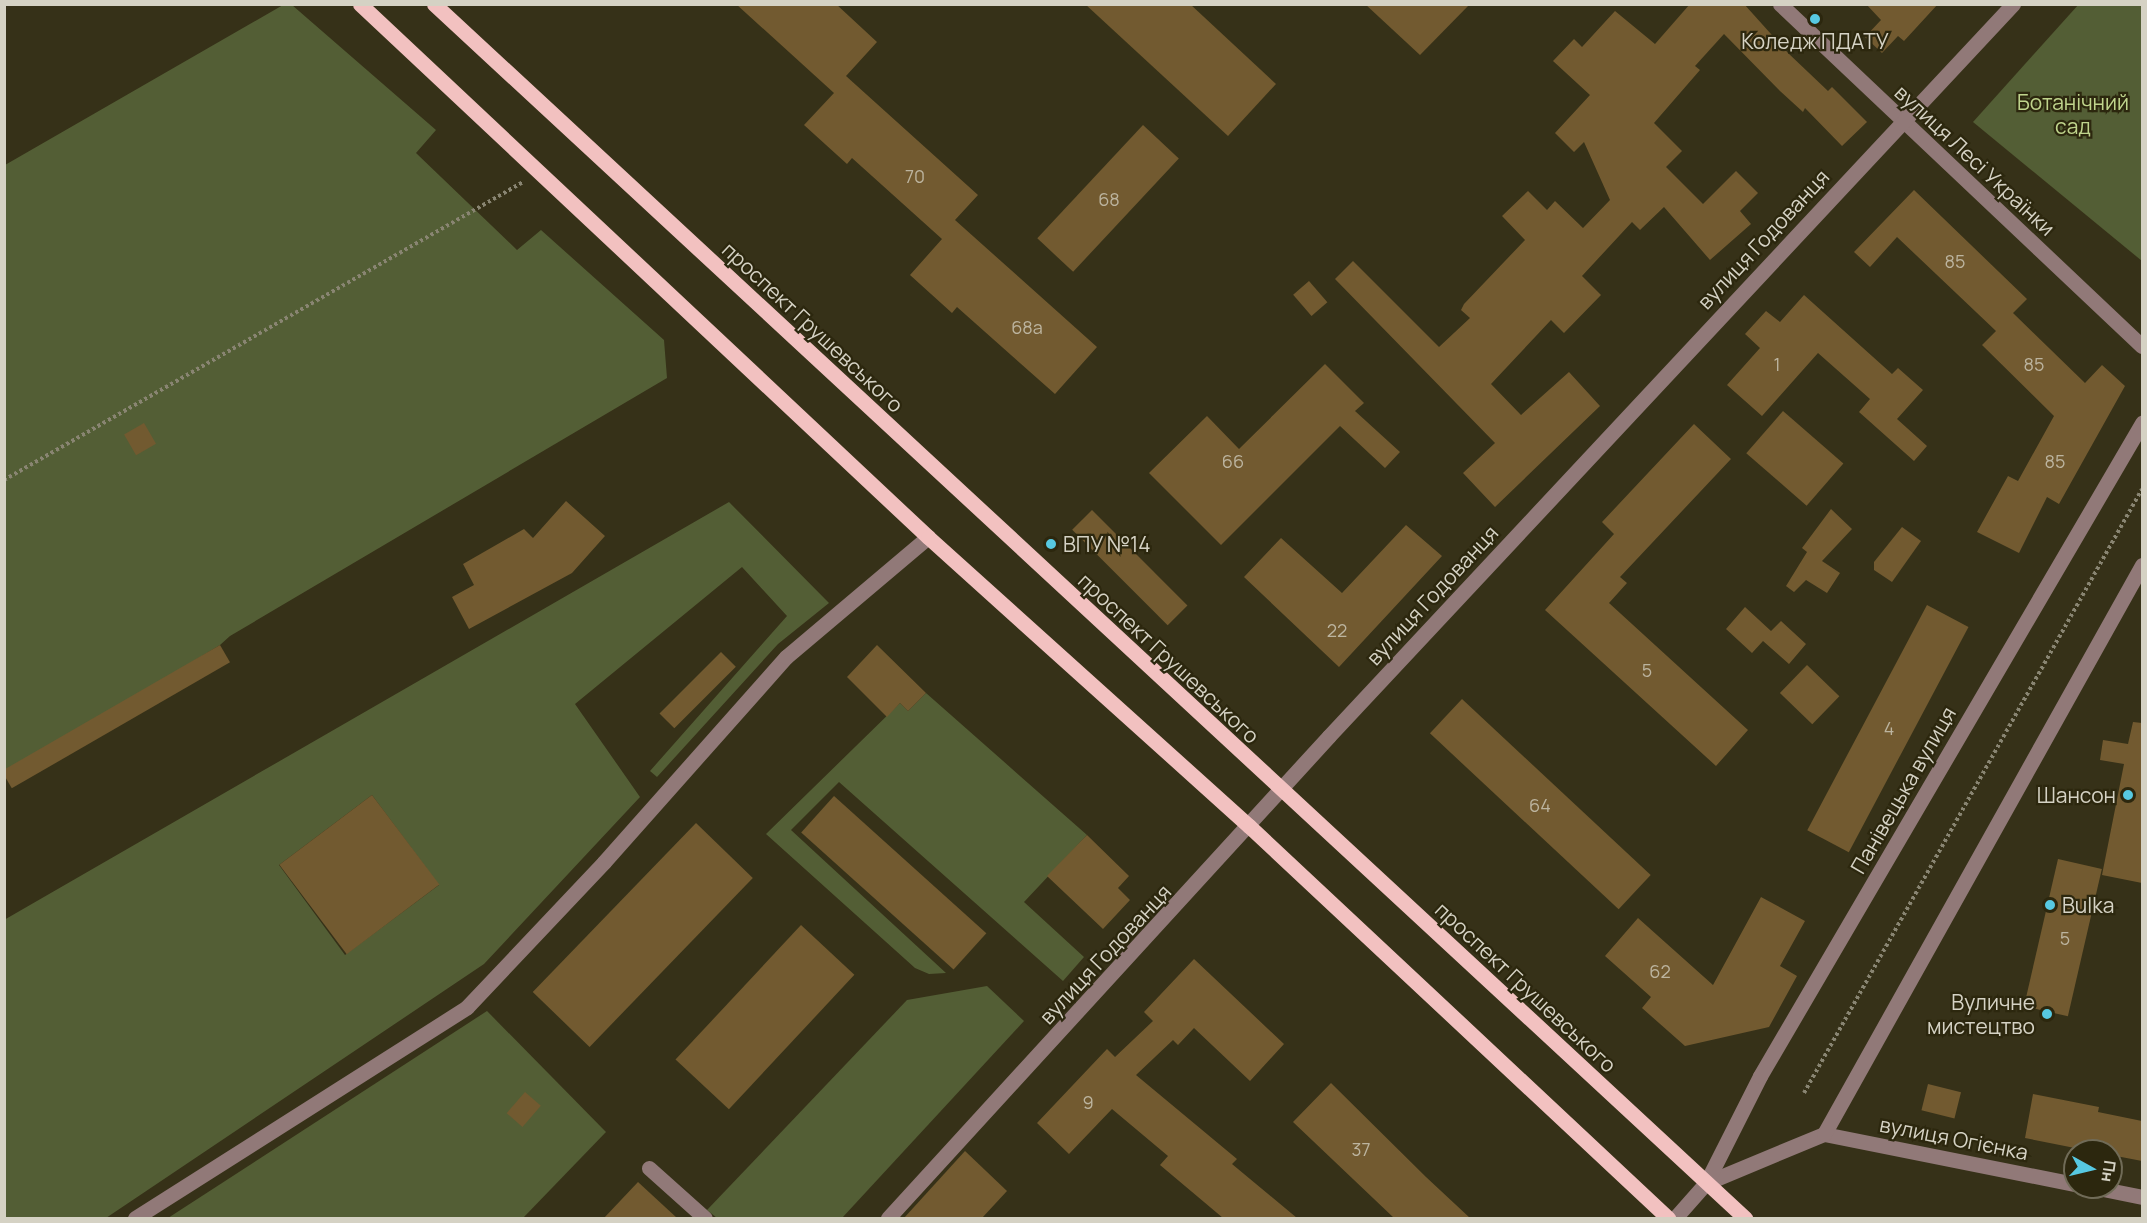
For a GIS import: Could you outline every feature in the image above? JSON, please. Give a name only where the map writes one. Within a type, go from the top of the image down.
[{"type":"main road","points":[[360,4],[928,537],[1249,826],[1668,1218]]},
{"type":"main road","name":"проспект Грушевського","points":[[434,4],[1745,1218]]},
{"type":"street","name":"вулиця Лесі Українки","points":[[1780,4],[2142,346]]},
{"type":"street","name":"вулиця Годованця","points":[[888,1218],[1281,790],[1902,120],[2013,4]]},
{"type":"street","name":"Панівецька вулиця","points":[[1675,1218],[1706,1183],[1760,1076],[2142,423]]},
{"type":"street","points":[[135,1218],[467,1007],[604,862],[786,657],[928,537]]},
{"type":"street","points":[[1824,1134],[2142,565]]},
{"type":"street","name":"Панівецька вулиця","points":[[1706,1183],[1824,1134]]},
{"type":"street","name":"вулиця Огієнка","points":[[1824,1134],[2063,1182]]},
{"type":"street","points":[[648,1168],[705,1218]]},
{"type":"street","points":[[2123,1193],[2142,1197]]},
{"type":"path","points":[[4,480],[539,172]]},
{"type":"path","points":[[1804,1093],[2142,489]]},
{"type":"green space","name":"Ботанічний сад","points":[[2079,4],[2142,5],[2142,261],[1973,122]]},
{"type":"green space","points":[[283,5],[292,5],[436,130],[416,153],[517,250],[541,230],[664,340],[667,378],[230,636],[220,645],[5,775],[5,165]]},
{"type":"green space","points":[[729,502],[829,603],[778,644],[657,777],[650,771],[787,616],[742,567],[575,704],[640,797],[484,964],[106,1218],[5,1218],[4,920]],"holes":[[[372,795],[439,885],[345,955],[279,865]]]},
{"type":"green space","points":[[926,693],[1087,835],[1024,902],[1084,957],[1063,981],[839,782],[791,830],[946,973],[929,974],[915,968],[766,834],[900,703],[908,711]]},
{"type":"green space","points":[[987,986],[1024,1021],[842,1218],[717,1218],[707,1210],[907,1000]]},
{"type":"green space","points":[[487,1011],[606,1132],[523,1218],[168,1218]]},
{"type":"building","points":[[736,4],[836,4],[877,42],[846,76],[978,195],[955,220],[1097,347],[1055,394],[957,307],[952,313],[910,275],[942,239],[852,158],[847,164],[804,125],[834,93]]},
{"type":"building","points":[[1085,4],[1190,4],[1276,84],[1228,136]]},
{"type":"building","points":[[1365,4],[1470,4],[1420,55]]},
{"type":"building","points":[[1690,4],[1744,4],[1788,53],[1828,91],[1832,87],[1867,122],[1842,146],[1805,108],[1803,112],[1780,91],[1724,34],[1695,66],[1700,70],[1654,123],[1682,151],[1666,167],[1703,204],[1736,171],[1758,193],[1740,211],[1751,224],[1710,260],[1664,207],[1640,230],[1632,222],[1582,276],[1601,295],[1564,333],[1551,320],[1491,384],[1521,415],[1569,372],[1600,406],[1495,507],[1463,473],[1495,443],[1335,279],[1353,261],[1439,347],[1470,318],[1461,310],[1464,304],[1525,240],[1502,216],[1528,191],[1547,210],[1555,201],[1583,228],[1610,200],[1584,142],[1574,152],[1555,133],[1590,95],[1553,61],[1574,39],[1582,47],[1615,11],[1655,44]]},
{"type":"building","points":[[1866,4],[1938,4],[1904,41],[1898,36],[1882,53],[1865,37],[1881,20]]},
{"type":"building","points":[[1143,125],[1179,158],[1073,272],[1037,238]]},
{"type":"building","points":[[1914,190],[2027,299],[2013,313],[2085,383],[2102,365],[2125,386],[2059,504],[2047,497],[2019,553],[1977,532],[2008,476],[2018,481],[2054,416],[1982,345],[1996,331],[1897,237],[1870,267],[1854,252]]},
{"type":"building","points":[[1309,281],[1327,302],[1312,316],[1293,295]]},
{"type":"building","points":[[1804,295],[1892,374],[1898,368],[1923,390],[1897,419],[1927,446],[1914,461],[1859,412],[1870,399],[1818,353],[1762,416],[1727,385],[1760,348],[1745,334],[1766,311],[1780,322]]},
{"type":"building","points":[[1325,364],[1364,403],[1355,411],[1400,452],[1385,468],[1340,426],[1221,545],[1149,473],[1207,416],[1239,449]]},
{"type":"building","points":[[1783,411],[1843,463],[1807,506],[1746,453]]},
{"type":"building","points":[[144,423],[156,444],[136,455],[124,434]]},
{"type":"building","points":[[1694,424],[1731,459],[1620,577],[1627,583],[1609,603],[1748,730],[1716,766],[1545,610],[1614,534],[1602,522]]},
{"type":"building","points":[[566,501],[605,536],[572,573],[469,629],[452,597],[474,585],[463,564],[524,529],[533,538]]},
{"type":"building","points":[[1831,509],[1852,529],[1822,561],[1840,573],[1827,593],[1806,580],[1794,592],[1786,586],[1807,552],[1802,548]]},
{"type":"building","points":[[1092,510],[1187,605],[1168,625],[1072,530]]},
{"type":"building","points":[[1406,525],[1442,556],[1339,667],[1244,577],[1281,538],[1342,593]]},
{"type":"building","points":[[1902,527],[1921,541],[1892,582],[1874,570],[1874,562]]},
{"type":"building","points":[[1927,605],[1968,627],[1849,852],[1807,830]]},
{"type":"building","points":[[1745,607],[1771,631],[1781,621],[1806,644],[1789,664],[1763,641],[1752,653],[1726,629]]},
{"type":"building","points":[[220,645],[230,662],[12,788],[4,775],[4,770]]},
{"type":"building","points":[[877,645],[926,693],[908,711],[900,703],[887,717],[847,677]]},
{"type":"building","points":[[721,652],[736,667],[674,728],[659,714]]},
{"type":"building","points":[[1807,665],[1839,696],[1812,724],[1780,693]]},
{"type":"building","points":[[1462,699],[1651,875],[1619,909],[1430,733]]},
{"type":"building","points":[[2133,722],[2142,723],[2142,883],[2102,875],[2124,764],[2100,760],[2103,740],[2128,744]]},
{"type":"building","points":[[372,795],[439,884],[347,954],[279,865]]},
{"type":"building","points":[[834,796],[986,933],[954,970],[801,832]]},
{"type":"building","points":[[696,823],[753,878],[590,1047],[533,992]]},
{"type":"building","points":[[1087,835],[1129,876],[1118,888],[1130,900],[1103,929],[1047,876]]},
{"type":"building","points":[[2058,859],[2102,869],[2068,1016],[2024,1006]]},
{"type":"building","points":[[1761,897],[1805,921],[1780,966],[1797,976],[1769,1027],[1685,1046],[1642,1008],[1651,997],[1605,956],[1638,918],[1713,985]]},
{"type":"building","points":[[801,925],[854,975],[729,1109],[676,1060]]},
{"type":"building","points":[[1194,959],[1284,1044],[1250,1081],[1194,1028],[1178,1045],[1173,1040],[1136,1075],[1237,1159],[1232,1164],[1297,1218],[1223,1218],[1160,1165],[1168,1156],[1112,1109],[1069,1154],[1037,1123],[1107,1049],[1115,1057],[1153,1021],[1144,1012]]},
{"type":"building","points":[[1331,1083],[1470,1218],[1394,1218],[1293,1122]]},
{"type":"building","points":[[1928,1084],[1961,1092],[1954,1118],[1921,1110]]},
{"type":"building","points":[[525,1092],[541,1106],[522,1127],[507,1113]]},
{"type":"building","points":[[2033,1094],[2099,1107],[2098,1112],[2142,1121],[2142,1161],[2123,1157],[2123,1139],[2063,1139],[2063,1146],[2025,1138]]},
{"type":"building","points":[[965,1151],[1007,1191],[982,1218],[904,1218]]},
{"type":"building","points":[[638,1182],[677,1218],[604,1218]]},
{"type":"place","name":"Коледж ПДАТУ","points":[[1815,19]]},
{"type":"place","name":"ВПУ №14","points":[[1051,544]]},
{"type":"place","name":"Шансон","points":[[2128,795]]},
{"type":"place","name":"Bulka","points":[[2050,905]]},
{"type":"place","name":"Вуличне мистецтво","points":[[2047,1014]]}]
